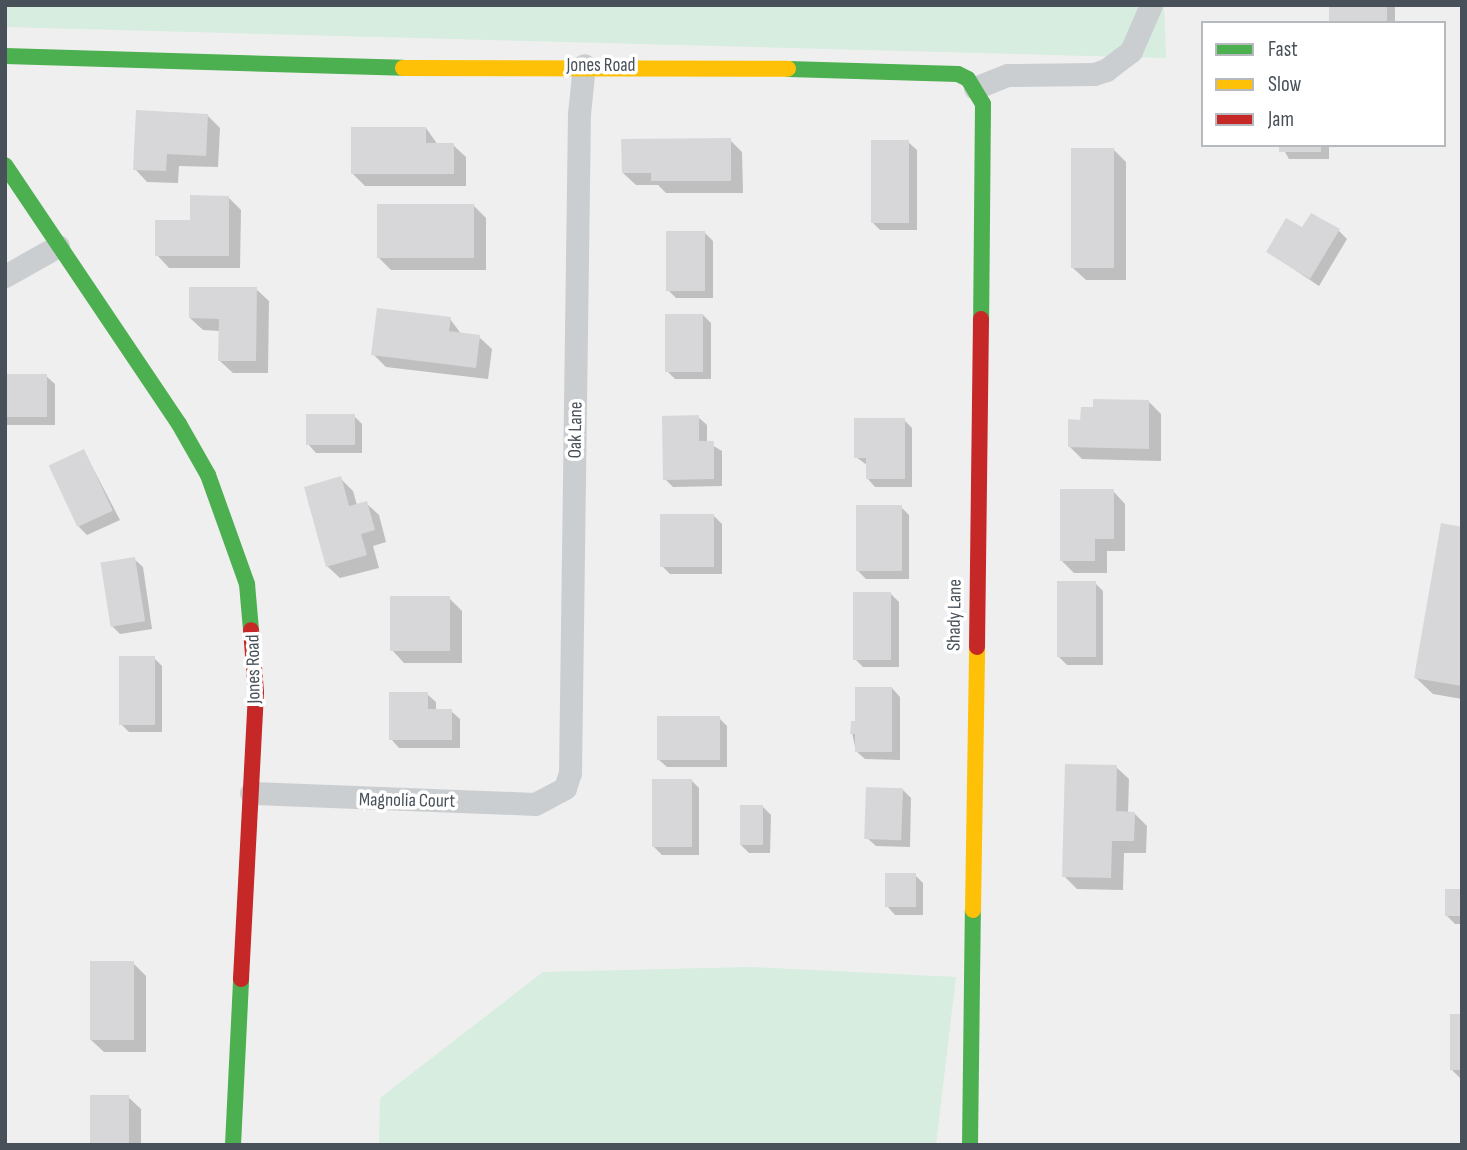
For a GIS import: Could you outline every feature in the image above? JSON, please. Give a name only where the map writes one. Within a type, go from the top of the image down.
[{"type":"street","points":[[975,88],[1008,75],[1094,74],[1105,70],[1131,51],[1151,5]]},
{"type":"street","name":"Jones Road","points":[[5,56],[408,68],[584,65],[958,74],[975,88]]},
{"type":"street","name":"Oak Lane","points":[[561,792],[570,773],[579,114],[584,65]]},
{"type":"street","name":"Shady Lane","points":[[970,1145],[983,159],[983,104],[975,88]]},
{"type":"street","name":"Jones Road","points":[[5,165],[179,424],[208,475],[234,538],[247,584],[254,634],[256,691],[233,1145]]},
{"type":"street","points":[[5,276],[58,246]]},
{"type":"street","name":"Magnolia Court","points":[[251,793],[535,804],[561,792]]},
{"type":"green space","points":[[5,5],[1164,5],[1166,58],[5,27]]},
{"type":"green space","points":[[750,967],[956,977],[936,1145],[379,1145],[380,1098],[543,972]]},
{"type":"building","points":[[1329,5],[1387,5],[1387,21],[1329,21]]},
{"type":"building","points":[[136,110],[208,114],[206,156],[167,154],[166,171],[133,170]]},
{"type":"building","points":[[351,127],[426,127],[426,143],[454,143],[454,174],[351,174]]},
{"type":"building","points":[[731,138],[731,181],[651,181],[651,173],[622,173],[621,139]]},
{"type":"building","points":[[871,140],[909,140],[909,223],[871,223]]},
{"type":"building","points":[[1279,147],[1321,147],[1321,152],[1279,152]]},
{"type":"building","points":[[1071,148],[1114,148],[1114,268],[1071,268]]},
{"type":"building","points":[[190,195],[229,196],[229,256],[155,256],[155,220],[190,220]]},
{"type":"building","points":[[377,204],[474,204],[474,258],[377,258]]},
{"type":"building","points":[[1311,213],[1340,229],[1310,279],[1266,252],[1286,218],[1302,227]]},
{"type":"building","points":[[666,231],[705,231],[705,291],[666,291]]},
{"type":"building","points":[[189,287],[257,287],[256,361],[218,361],[219,319],[189,318]]},
{"type":"building","points":[[377,308],[451,317],[449,331],[480,335],[476,368],[371,355]]},
{"type":"building","points":[[665,314],[703,314],[703,372],[665,372]]},
{"type":"building","points":[[5,374],[47,374],[47,417],[5,417]]},
{"type":"building","points":[[1093,399],[1149,400],[1149,449],[1068,447],[1068,419],[1080,420],[1081,407],[1093,407]]},
{"type":"building","points":[[306,414],[355,414],[355,445],[306,445]]},
{"type":"building","points":[[699,415],[699,441],[714,441],[714,479],[663,480],[662,416]]},
{"type":"building","points":[[854,418],[905,418],[905,479],[866,479],[866,458],[854,458]]},
{"type":"building","points":[[84,449],[113,511],[77,527],[49,465]]},
{"type":"building","points":[[341,476],[349,506],[367,501],[375,530],[361,534],[367,555],[326,567],[304,487]]},
{"type":"building","points":[[1060,489],[1114,489],[1114,539],[1095,539],[1095,561],[1060,561]]},
{"type":"building","points":[[856,505],[902,505],[902,571],[856,571]]},
{"type":"building","points":[[660,514],[714,514],[714,567],[660,567]]},
{"type":"building","points":[[1441,523],[1462,527],[1462,686],[1414,678]]},
{"type":"building","points":[[135,557],[145,621],[111,627],[100,562]]},
{"type":"building","points":[[1057,581],[1096,581],[1096,657],[1057,657]]},
{"type":"building","points":[[853,592],[891,592],[891,660],[853,660]]},
{"type":"building","points":[[390,596],[450,596],[450,651],[390,651]]},
{"type":"building","points":[[119,656],[155,656],[155,725],[119,725]]},
{"type":"building","points":[[855,687],[892,687],[892,752],[855,752],[855,734],[850,734],[851,721],[855,721]]},
{"type":"building","points":[[389,692],[428,692],[428,709],[452,709],[452,740],[389,740]]},
{"type":"building","points":[[657,716],[720,716],[720,760],[657,760]]},
{"type":"building","points":[[1065,764],[1117,765],[1116,811],[1135,812],[1134,841],[1112,841],[1111,878],[1062,877]]},
{"type":"building","points":[[652,779],[692,779],[692,847],[652,847]]},
{"type":"building","points":[[866,787],[903,788],[901,840],[864,839]]},
{"type":"building","points":[[740,805],[763,805],[763,845],[740,845]]},
{"type":"building","points":[[885,873],[916,873],[916,907],[885,907]]},
{"type":"building","points":[[1445,889],[1462,889],[1462,916],[1445,916]]},
{"type":"building","points":[[90,961],[134,961],[134,1040],[90,1040]]},
{"type":"building","points":[[1450,1014],[1462,1014],[1462,1070],[1450,1070]]},
{"type":"building","points":[[90,1095],[129,1095],[129,1145],[90,1145]]},
{"type":"traffic: fast","points":[[5,56],[403,68]]},
{"type":"traffic: fast","points":[[788,69],[958,74],[968,79],[983,104],[981,319]]},
{"type":"traffic: fast","points":[[5,165],[179,424],[208,475],[247,584],[251,630]]},
{"type":"traffic: fast","points":[[970,1145],[973,910]]},
{"type":"traffic: fast","points":[[233,1145],[241,979]]},
{"type":"traffic: slow","points":[[403,68],[788,69]]},
{"type":"traffic: slow","points":[[973,910],[977,647]]},
{"type":"traffic: jam","points":[[977,647],[981,319]]},
{"type":"traffic: jam","points":[[241,979],[256,692],[251,630]]}]
